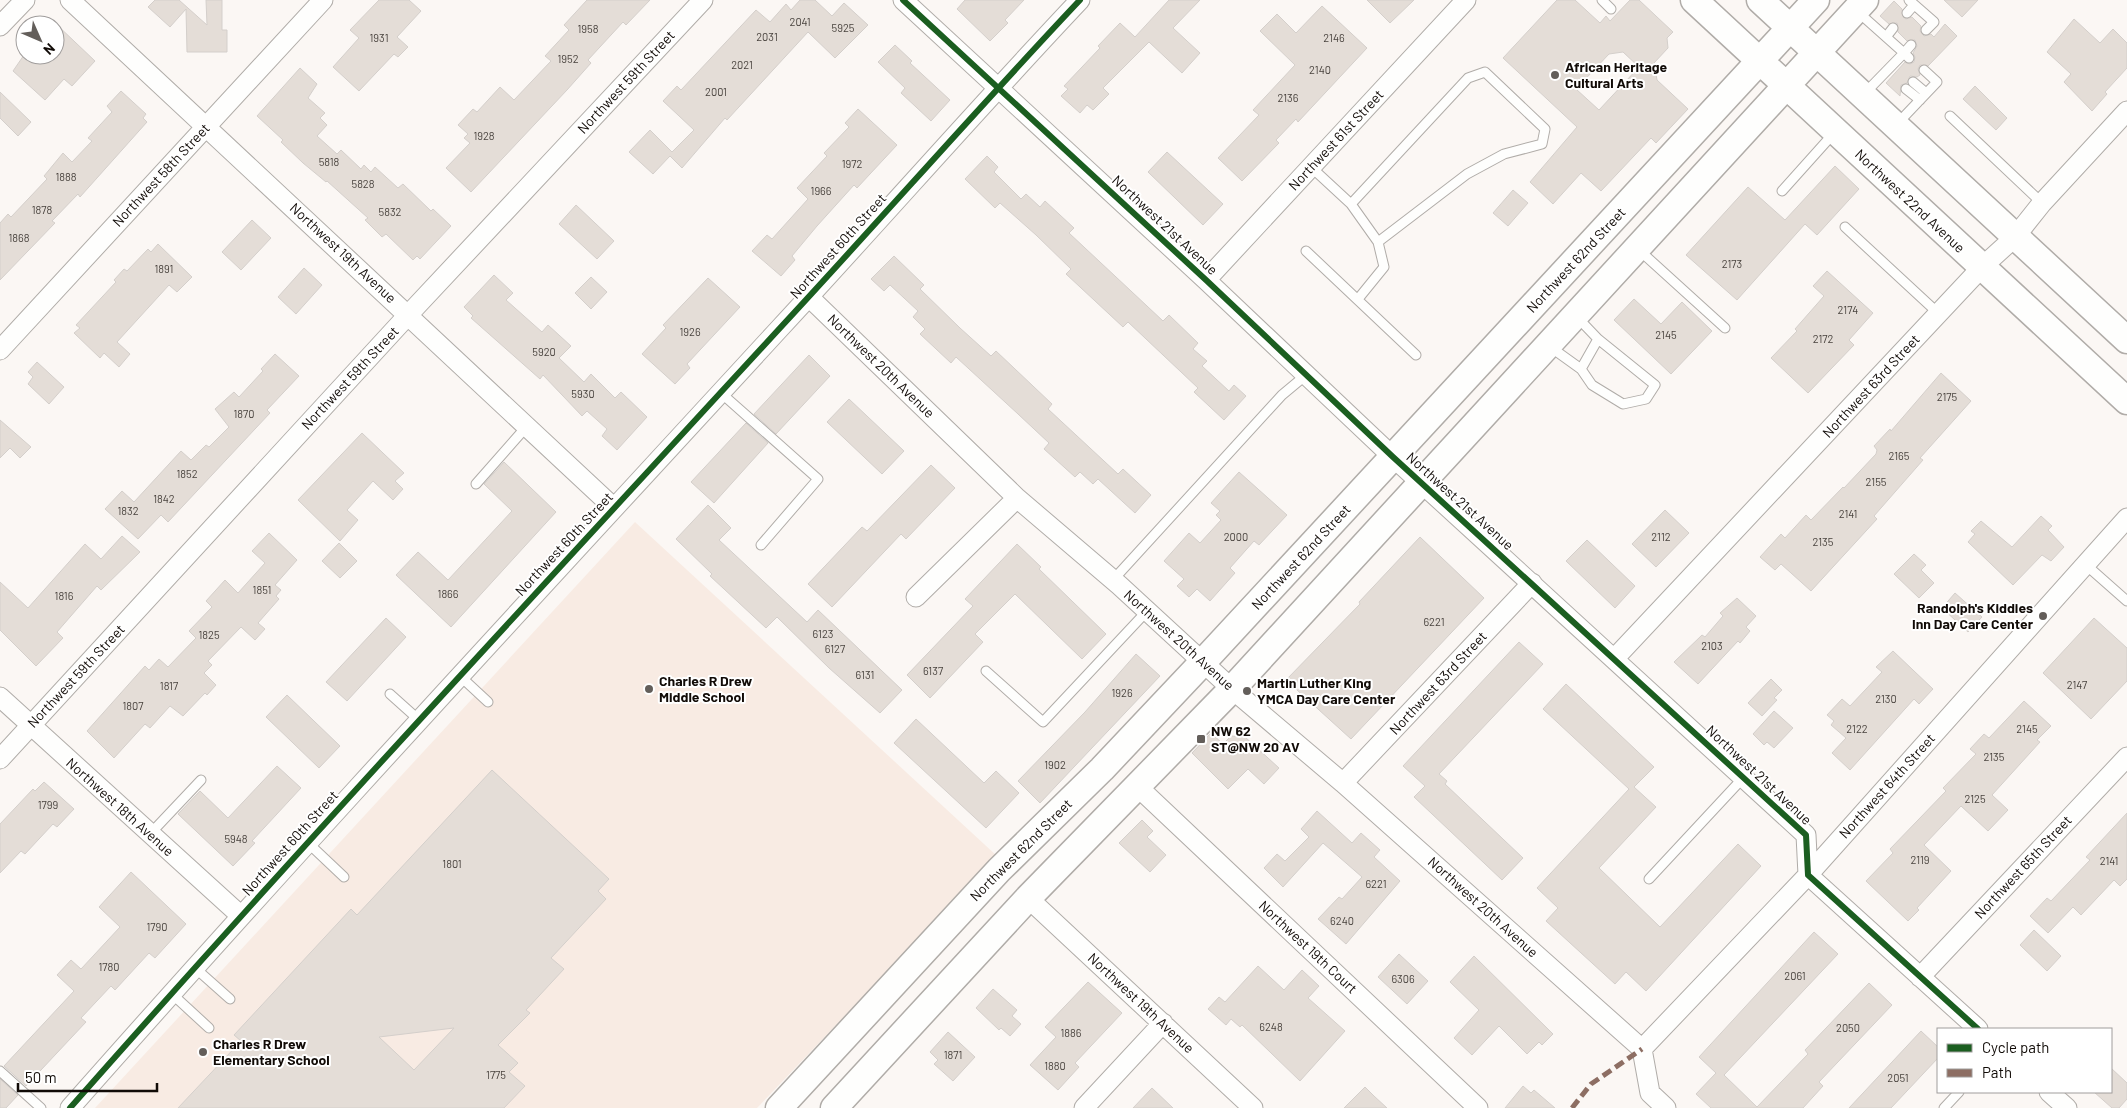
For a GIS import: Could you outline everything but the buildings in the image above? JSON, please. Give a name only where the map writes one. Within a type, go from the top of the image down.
[{"type":"main road","name":"Northwest 22nd Avenue","points":[[1694,0],[2127,401]]},
{"type":"main road","points":[[1760,0],[2127,340]]},
{"type":"main road","name":"Northwest 62nd Street","points":[[779,1108],[999,870],[1102,769],[1203,662],[1816,0]]},
{"type":"main road","points":[[834,1108],[1028,898],[1232,689],[1860,5]]},
{"type":"street","points":[[0,26],[25,0]]},
{"type":"street","name":"Northwest 19th Avenue","points":[[70,0],[409,314],[614,508]]},
{"type":"street","name":"Northwest 58th Street","points":[[0,350],[323,0]]},
{"type":"street","name":"Northwest 59th Street","points":[[0,759],[409,314],[703,0]]},
{"type":"street","name":"Northwest 21st Avenue","points":[[903,0],[1206,280],[1393,457],[1806,835],[1808,874]]},
{"type":"street","name":"Northwest 60th Street","points":[[70,1108],[307,842],[810,296],[997,87],[1080,0]]},
{"type":"street","name":"Northwest 61st Street","points":[[1206,280],[1466,0]]},
{"type":"street","name":"Northwest 63rd Street","points":[[1614,659],[1982,267],[2015,237],[2042,203],[2127,111]]},
{"type":"street","name":"Northwest 20th Avenue","points":[[810,296],[1017,498],[1113,580],[1232,689],[1343,783],[1642,1049]]},
{"type":"street","points":[[916,597],[1017,498]]},
{"type":"street","name":"Northwest 64th Street","points":[[1642,1049],[1808,874],[2085,564],[2124,527]]},
{"type":"street","name":"Northwest 63rd Street","points":[[1343,783],[1532,583]]},
{"type":"street","name":"Northwest 18th Avenue","points":[[0,697],[240,916]]},
{"type":"street","name":"Northwest 65th Street","points":[[1920,977],[2127,757]]},
{"type":"street","name":"Northwest 19th Court","points":[[1138,787],[1478,1108]]},
{"type":"street","points":[[1808,874],[1977,1028]]},
{"type":"street","name":"Northwest 19th Avenue","points":[[1028,898],[1253,1108]]},
{"type":"street","points":[[1084,1108],[1163,1023]]},
{"type":"street","points":[[1642,1049],[1650,1093],[1666,1108]]},
{"type":"street","points":[[2050,1093],[2067,1108]]},
{"type":"lane","points":[[1602,0],[1611,8]]},
{"type":"lane","points":[[1907,13],[1912,2],[1934,22],[1926,30]]},
{"type":"lane","points":[[1860,5],[1886,37],[1907,55]]},
{"type":"lane","points":[[1886,37],[1893,28]]},
{"type":"lane","points":[[1863,95],[1907,55],[1911,45]]},
{"type":"lane","points":[[1895,126],[1937,82],[1924,70]]},
{"type":"lane","points":[[1351,204],[1468,78],[1485,72],[1545,129],[1542,144],[1504,154],[1466,174],[1378,242]]},
{"type":"lane","points":[[1913,82],[1923,97]]},
{"type":"lane","points":[[1906,90],[1923,97]]},
{"type":"lane","points":[[1950,116],[2042,203]]},
{"type":"lane","points":[[1782,191],[1836,132]]},
{"type":"lane","points":[[1311,167],[1351,204],[1378,242],[1384,267],[1358,299]]},
{"type":"lane","points":[[1845,227],[1939,314]]},
{"type":"lane","points":[[1637,248],[1725,328]]},
{"type":"lane","points":[[1306,251],[1416,355]]},
{"type":"lane","points":[[1548,345],[1580,369],[1592,385],[1623,404],[1646,399],[1656,385],[1598,339],[1576,316]]},
{"type":"lane","points":[[1580,369],[1598,339]]},
{"type":"lane","points":[[1113,580],[1282,395],[1306,375]]},
{"type":"lane","points":[[721,393],[818,480],[761,544]]},
{"type":"lane","points":[[476,484],[527,426]]},
{"type":"lane","points":[[2085,564],[2127,601]]},
{"type":"lane","points":[[986,671],[1043,722],[1147,611]]},
{"type":"lane","points":[[460,676],[488,702]]},
{"type":"lane","points":[[390,694],[419,720]]},
{"type":"lane","points":[[1649,879],[1743,778]]},
{"type":"lane","points":[[150,834],[201,780]]},
{"type":"lane","points":[[307,842],[344,877]]},
{"type":"lane","points":[[194,967],[230,998]]},
{"type":"lane","points":[[171,993],[209,1028]]},
{"type":"lane","points":[[0,1071],[41,1108]]},
{"type":"lane","points":[[1944,1108],[1958,1093]]},
{"type":"shaded area","name":"Charles R Drew Middle School","points":[[635,522],[997,856],[757,1108],[95,1108]]},
{"type":"marked path","points":[[1572,1108],[1591,1084],[1642,1049]]},
{"type":"cycle path","points":[[903,0],[1206,280],[1393,457],[1806,835],[1808,875],[1977,1028]]},
{"type":"cycle path","points":[[70,1108],[334,813],[1080,0]]},
{"type":"place","name":"African Heritage Cultural Arts","points":[[1555,75]]},
{"type":"place","name":"Randolph's Kiddies Inn Day Care Center","points":[[2043,616]]},
{"type":"place","name":"Charles R Drew Middle School","points":[[649,689]]},
{"type":"place","name":"Martin Luther King YMCA Day Care Center","points":[[1247,691]]},
{"type":"place","name":"NW 62 ST@NW 20 AV","points":[[1201,739]]},
{"type":"place","name":"Charles R Drew Elementary School","points":[[203,1052]]}]
